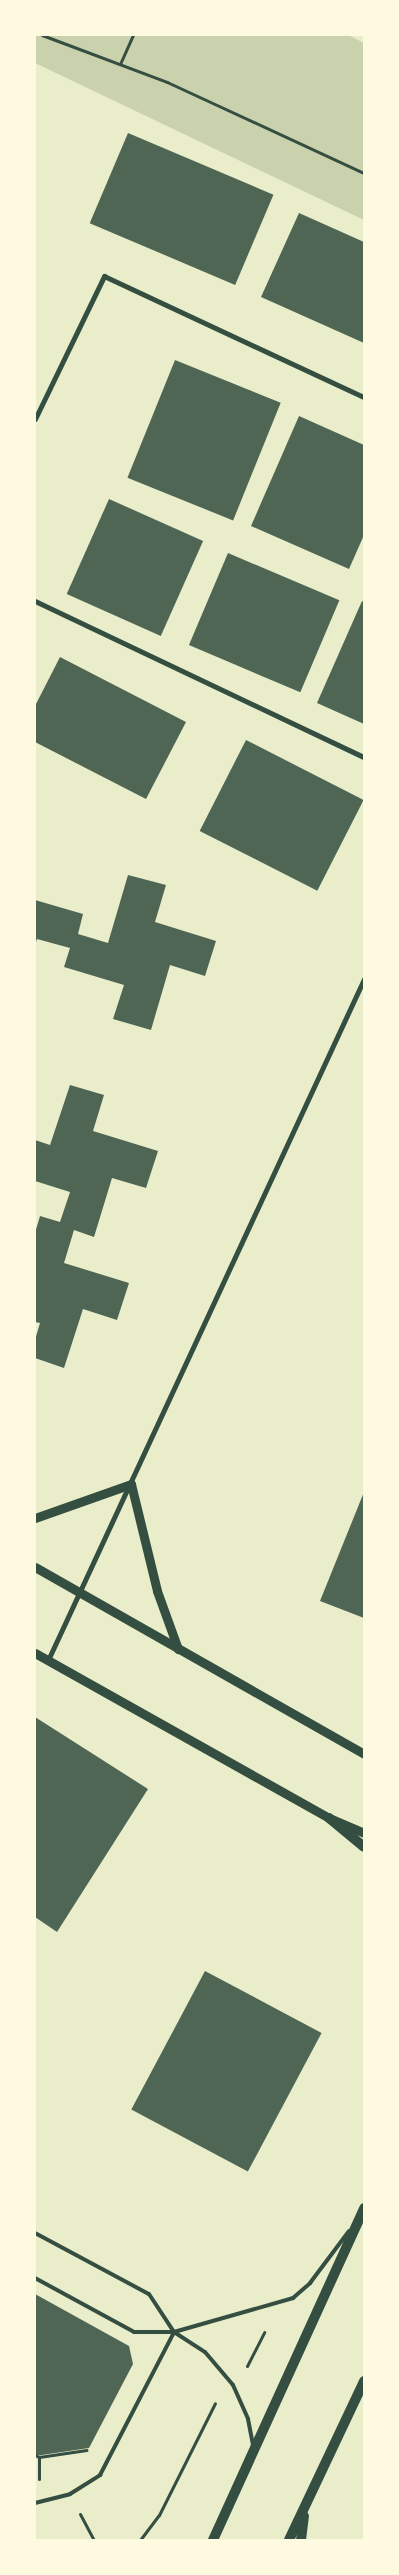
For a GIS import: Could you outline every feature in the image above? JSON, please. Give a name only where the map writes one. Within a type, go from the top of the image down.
[{"type":"main road","points":[[329,1818],[364,1847]]},
{"type":"main road","points":[[213,2540],[362,2212]]},
{"type":"main road","points":[[289,2540],[364,2381]]},
{"type":"main road","points":[[301,2540],[306,2506]]},
{"type":"street","points":[[35,419],[104,276],[364,397]]},
{"type":"street","points":[[35,601],[364,757]]},
{"type":"street","points":[[48,1660],[364,979]]},
{"type":"street","points":[[35,1518],[131,1484]]},
{"type":"street","points":[[131,1484],[157,1591],[178,1649]]},
{"type":"street","points":[[35,1567],[364,1754]]},
{"type":"street","points":[[35,1653],[329,1818],[364,1833]]},
{"type":"lane","points":[[35,2278],[134,2332],[174,2332],[294,2298],[310,2282],[362,2212]]},
{"type":"lane","points":[[35,2233],[149,2294],[174,2332],[205,2352],[233,2385],[248,2419],[254,2452]]},
{"type":"lane","points":[[37,2503],[70,2494],[100,2475],[174,2332]]},
{"type":"path","points":[[42,35],[168,82],[364,174]]},
{"type":"path","points":[[120,64],[133,35]]},
{"type":"path","points":[[140,2540],[159,2515],[217,2399],[233,2385],[268,2324],[269,2305]]},
{"type":"path","points":[[35,2455],[39,2457]]},
{"type":"green space","points":[[35,35],[348,35],[364,43],[364,220],[35,63]]},
{"type":"building","points":[[128,133],[273,195],[235,285],[90,223]]},
{"type":"building","points":[[299,213],[364,242],[364,343],[261,297]]},
{"type":"building","points":[[175,360],[281,403],[233,520],[127,478]]},
{"type":"building","points":[[299,416],[364,445],[364,535],[349,569],[251,526]]},
{"type":"building","points":[[109,499],[203,541],[161,636],[67,594]]},
{"type":"building","points":[[228,553],[339,600],[300,692],[189,645]]},
{"type":"building","points":[[362,601],[364,602],[364,724],[317,703]]},
{"type":"building","points":[[60,657],[186,722],[146,799],[35,742],[35,706]]},
{"type":"building","points":[[246,740],[364,800],[317,891],[200,831]]},
{"type":"building","points":[[128,875],[166,885],[155,922],[216,941],[205,976],[170,965],[151,1030],[113,1019],[124,985],[64,967],[70,948],[37,939],[35,945],[35,900],[83,914],[78,934],[108,943]]},
{"type":"building","points":[[70,1085],[104,1095],[93,1131],[158,1151],[146,1188],[112,1178],[94,1237],[74,1230],[64,1263],[129,1283],[117,1320],[83,1309],[64,1368],[35,1358],[35,1340],[40,1323],[35,1322],[35,1233],[40,1216],[60,1222],[70,1192],[35,1181],[35,1140],[50,1145]]},
{"type":"building","points":[[364,1492],[364,1618],[320,1601]]},
{"type":"building","points":[[35,1717],[148,1789],[57,1932],[35,1917]]},
{"type":"building","points":[[205,1971],[322,2033],[248,2172],[131,2110]]},
{"type":"building","points":[[35,2294],[129,2346],[133,2364],[89,2448],[35,2456]]}]
